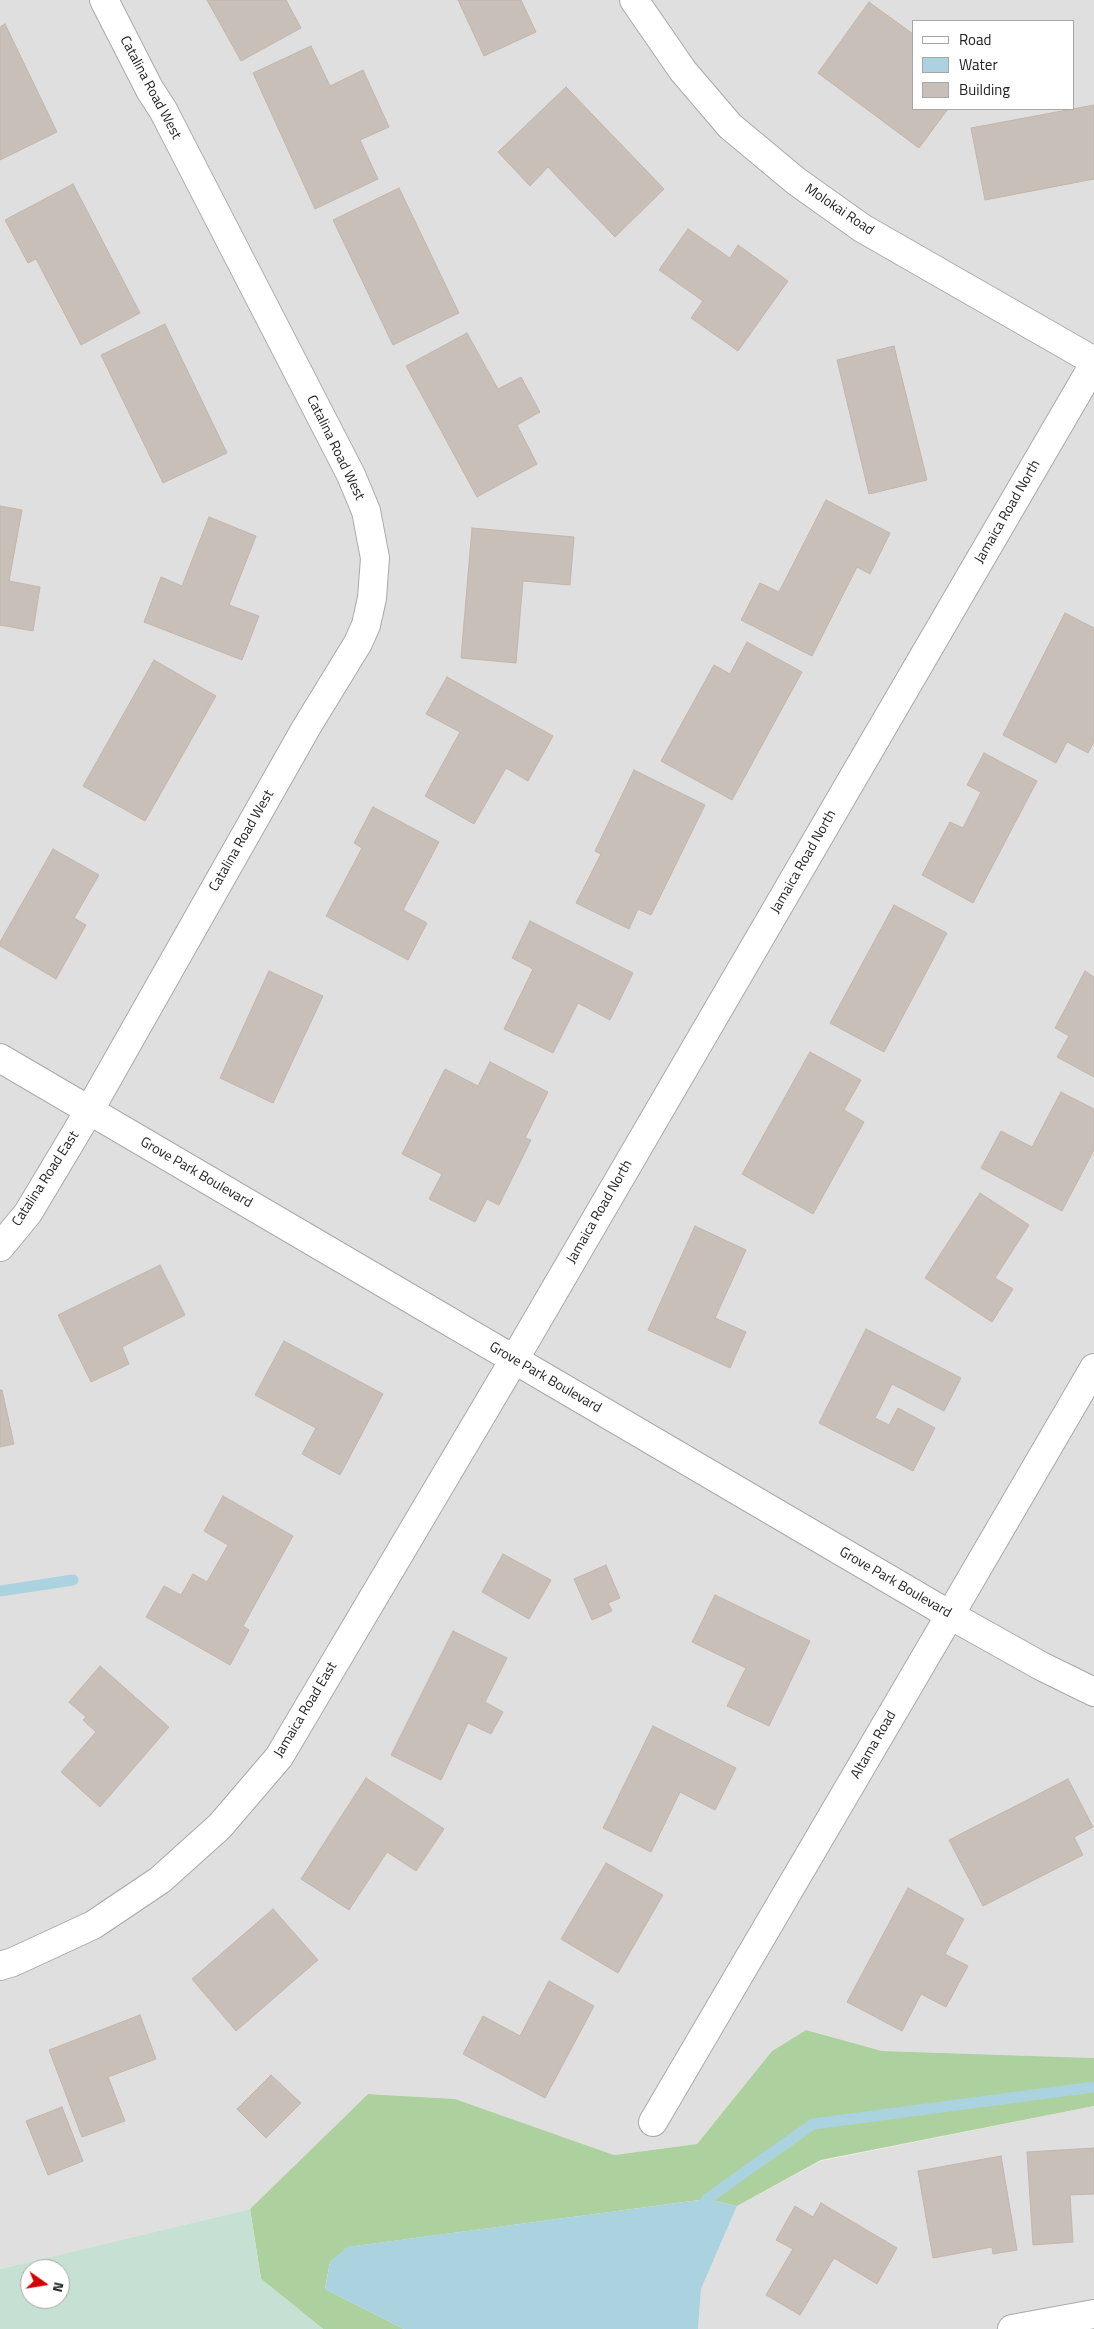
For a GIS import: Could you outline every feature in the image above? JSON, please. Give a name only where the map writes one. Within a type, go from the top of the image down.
[{"type":"street","name":"Catalina Road West","points":[[89,1110],[306,728],[358,643],[366,625],[372,598],[375,558],[366,511],[351,476],[163,110],[150,90],[104,0]]},
{"type":"street","name":"Molokai Road","points":[[634,0],[683,71],[730,126],[796,181],[862,228],[1094,363]]},
{"type":"street","name":"Jamaica Road North","points":[[514,1360],[1094,363]]},
{"type":"street","name":"Grove Park Boulevard","points":[[0,1058],[950,1615],[1041,1666],[1094,1692]]},
{"type":"street","name":"Catalina Road East","points":[[0,1247],[28,1213],[89,1110]]},
{"type":"street","name":"Jamaica Road East","points":[[0,1966],[13,1962],[93,1925],[160,1880],[220,1826],[232,1812],[279,1756],[514,1360]]},
{"type":"street","name":"Altama Road","points":[[653,2122],[1094,1368]]},
{"type":"street","points":[[1012,2329],[1094,2314]]},
{"type":"shaded area","points":[[0,0],[1094,0],[1094,2058],[882,2051],[806,2030],[772,2051],[697,2144],[614,2155],[455,2099],[368,2094],[250,2209],[42,2259],[20,2259],[20,2264],[0,2269]]},
{"type":"shaded area","points":[[1094,2106],[1094,2329],[698,2329],[701,2289],[737,2206],[821,2161]]},
{"type":"green space","points":[[806,2030],[882,2051],[1094,2058],[1094,2106],[821,2160],[737,2206],[707,2199],[348,2247],[330,2262],[325,2289],[404,2329],[323,2329],[261,2279],[250,2209],[368,2094],[455,2099],[614,2155],[697,2144],[772,2051]]},
{"type":"green space","points":[[250,2209],[261,2279],[323,2329],[0,2329],[0,2269],[20,2264],[20,2309],[70,2309],[70,2259],[42,2259]]},
{"type":"water","points":[[707,2199],[737,2206],[701,2289],[698,2329],[404,2329],[325,2289],[330,2262],[347,2247]]},
{"type":"building","points":[[207,0],[286,0],[301,28],[241,61]]},
{"type":"building","points":[[458,0],[521,0],[536,32],[484,56]]},
{"type":"building","points":[[869,2],[912,33],[912,110],[947,110],[919,148],[818,73]]},
{"type":"building","points":[[5,24],[57,132],[0,160],[0,27]]},
{"type":"building","points":[[311,46],[330,86],[363,70],[389,127],[360,140],[378,179],[315,209],[253,73]]},
{"type":"building","points":[[566,87],[664,189],[615,237],[548,167],[530,186],[498,152]]},
{"type":"building","points":[[1094,105],[1094,179],[985,200],[971,128]]},
{"type":"building","points":[[73,184],[140,313],[81,345],[36,259],[28,263],[5,220]]},
{"type":"building","points":[[399,188],[459,313],[393,345],[333,220]]},
{"type":"building","points":[[688,229],[730,258],[738,245],[788,281],[738,351],[691,318],[703,301],[659,270]]},
{"type":"building","points":[[165,324],[227,453],[163,483],[101,355]]},
{"type":"building","points":[[467,333],[498,389],[521,377],[540,412],[517,425],[537,464],[477,497],[406,366]]},
{"type":"building","points":[[894,346],[927,480],[869,494],[837,360]]},
{"type":"building","points":[[826,500],[890,533],[870,574],[857,567],[812,656],[741,620],[760,583],[779,592]]},
{"type":"building","points":[[0,506],[22,510],[9,581],[40,587],[33,631],[0,625]]},
{"type":"building","points":[[209,517],[256,536],[229,605],[259,616],[242,660],[144,622],[161,577],[182,586]]},
{"type":"building","points":[[472,528],[574,537],[570,585],[523,581],[516,663],[461,658]]},
{"type":"building","points":[[1065,613],[1094,628],[1094,742],[1088,753],[1067,742],[1056,763],[1003,735]]},
{"type":"building","points":[[747,642],[802,672],[732,800],[661,761],[714,665],[730,674]]},
{"type":"building","points":[[154,660],[216,696],[145,821],[83,786]]},
{"type":"building","points":[[447,677],[553,736],[528,781],[506,768],[474,824],[425,796],[460,732],[426,714]]},
{"type":"building","points":[[984,753],[1037,781],[973,903],[922,875],[950,822],[963,828],[981,792],[967,785]]},
{"type":"building","points":[[634,770],[705,805],[651,915],[638,909],[629,929],[576,903],[601,854],[595,851]]},
{"type":"building","points":[[373,807],[439,842],[403,910],[427,923],[408,960],[326,916],[362,848],[354,843]]},
{"type":"building","points":[[53,849],[99,875],[74,918],[86,925],[56,979],[0,946],[0,942]]},
{"type":"building","points":[[894,905],[947,933],[884,1052],[830,1023]]},
{"type":"building","points":[[530,921],[633,973],[610,1020],[578,1003],[553,1053],[504,1029],[533,969],[512,958]]},
{"type":"building","points":[[269,971],[323,996],[273,1103],[220,1078]]},
{"type":"building","points":[[1085,971],[1094,977],[1094,1077],[1057,1057],[1069,1036],[1055,1028]]},
{"type":"building","points":[[810,1052],[861,1080],[844,1110],[864,1122],[813,1214],[742,1174]]},
{"type":"building","points":[[490,1062],[548,1092],[525,1138],[531,1140],[499,1205],[487,1199],[475,1222],[429,1199],[442,1174],[402,1154],[445,1069],[478,1086]]},
{"type":"building","points":[[1061,1092],[1094,1109],[1094,1150],[1062,1211],[981,1168],[1001,1131],[1032,1147]]},
{"type":"building","points":[[980,1193],[1029,1225],[995,1278],[1013,1289],[992,1322],[925,1278]]},
{"type":"building","points":[[695,1226],[746,1250],[715,1318],[746,1332],[730,1368],[648,1330]]},
{"type":"building","points":[[160,1265],[185,1315],[122,1347],[129,1364],[91,1382],[58,1315]]},
{"type":"building","points":[[866,1329],[961,1378],[944,1411],[892,1384],[875,1418],[889,1425],[898,1408],[935,1428],[913,1471],[819,1423]]},
{"type":"building","points":[[284,1341],[383,1394],[340,1475],[302,1454],[316,1428],[255,1395]]},
{"type":"building","points":[[0,1390],[2,1390],[14,1444],[0,1447]]},
{"type":"building","points":[[223,1496],[293,1536],[243,1626],[249,1630],[230,1665],[146,1617],[164,1586],[181,1595],[193,1574],[207,1582],[228,1545],[204,1531]]},
{"type":"building","points":[[503,1554],[551,1580],[529,1619],[482,1592]]},
{"type":"building","points":[[606,1565],[620,1598],[608,1603],[612,1611],[592,1620],[574,1579]]},
{"type":"building","points":[[715,1595],[810,1641],[769,1726],[727,1706],[746,1668],[692,1642]]},
{"type":"building","points":[[453,1631],[507,1658],[485,1702],[503,1712],[491,1734],[468,1723],[441,1780],[391,1755]]},
{"type":"building","points":[[100,1666],[169,1727],[100,1807],[61,1772],[96,1732],[83,1720],[86,1717],[69,1702]]},
{"type":"building","points":[[653,1726],[736,1768],[715,1810],[680,1792],[651,1852],[603,1828]]},
{"type":"building","points":[[366,1778],[444,1829],[416,1871],[387,1852],[349,1910],[301,1879]]},
{"type":"building","points":[[1068,1779],[1093,1827],[1074,1837],[1083,1855],[983,1906],[949,1840]]},
{"type":"building","points":[[606,1863],[663,1895],[618,1973],[561,1939]]},
{"type":"building","points":[[908,1888],[964,1919],[945,1954],[968,1966],[946,2007],[921,1994],[902,2031],[847,2002]]},
{"type":"building","points":[[273,1909],[318,1960],[236,2031],[192,1979]]},
{"type":"building","points":[[549,1981],[594,2006],[545,2098],[463,2054],[483,2016],[520,2036]]},
{"type":"building","points":[[140,2015],[156,2059],[108,2077],[125,2121],[82,2137],[49,2050]]},
{"type":"building","points":[[271,2075],[301,2103],[266,2138],[237,2109]]},
{"type":"building","points":[[62,2107],[83,2161],[48,2175],[26,2121]]},
{"type":"building","points":[[1094,2148],[1094,2194],[1070,2195],[1073,2242],[1033,2245],[1027,2152]]},
{"type":"building","points":[[1001,2156],[1017,2250],[993,2254],[992,2247],[933,2258],[918,2171]]},
{"type":"building","points":[[821,2203],[897,2248],[877,2284],[834,2258],[800,2315],[766,2295],[793,2249],[776,2240],[795,2206],[813,2217]]},
{"type":"waterway","points":[[0,1591],[73,1580]]},
{"type":"waterway","points":[[707,2199],[813,2124],[1094,2087]]}]
